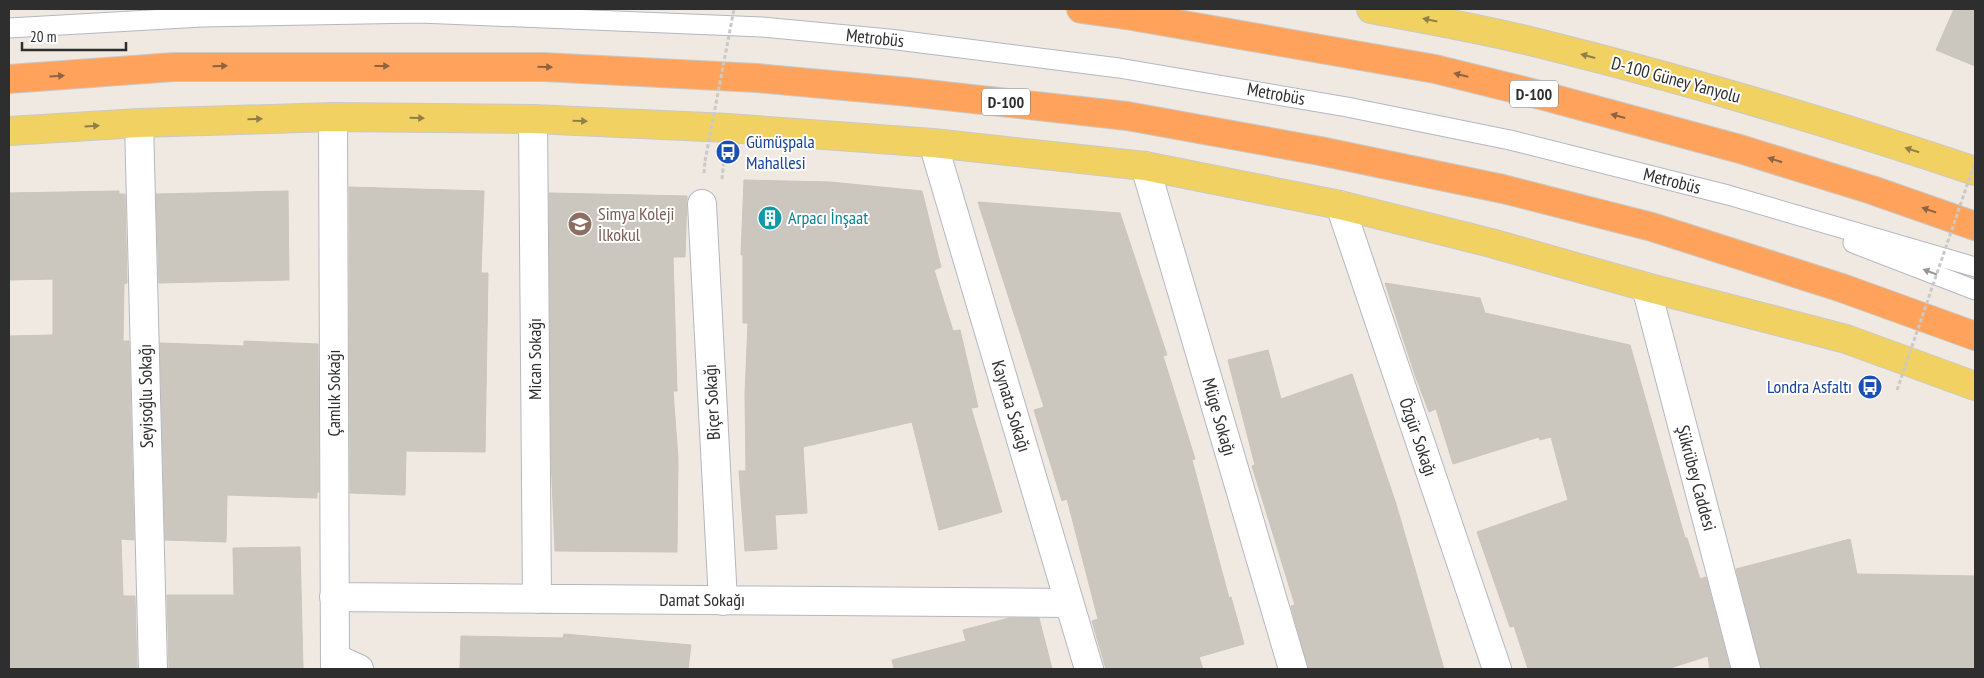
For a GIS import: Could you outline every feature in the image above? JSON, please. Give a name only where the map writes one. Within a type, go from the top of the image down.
[{"type":"highway","name":"D-100","points":[[1081,9],[1132,16],[1436,69],[1544,96],[1740,150],[1872,190],[1975,226]]},
{"type":"highway","name":"D-100","points":[[9,79],[174,67],[543,67],[757,78],[919,93],[1126,116],[1320,151],[1503,189],[1652,227],[1842,288],[1975,336]]},
{"type":"main road","name":"D-100 Güney Yanyolu","points":[[1371,9],[1545,44],[1689,83],[1975,171]]},
{"type":"main road","points":[[9,131],[139,123],[333,117],[533,119],[728,128],[933,143],[1145,166],[1340,205],[1491,243],[1646,287],[1846,339],[1975,386]]},
{"type":"street","name":"Çamlık Sokağı","points":[[333,117],[334,597],[343,666]]},
{"type":"street","name":"Mican Sokağı","points":[[533,119],[537,599]]},
{"type":"street","name":"Seyisoğlu Sokağı","points":[[139,123],[153,669]]},
{"type":"street","name":"Kaynata Sokağı","points":[[933,143],[1089,669]]},
{"type":"street","name":"Müge Sokağı","points":[[1145,166],[1293,669]]},
{"type":"street","name":"Biçer Sokağı","points":[[702,204],[723,601]]},
{"type":"street","name":"Özgür Sokağı","points":[[1340,205],[1496,669]]},
{"type":"street","name":"Şükrübey Caddesi","points":[[1646,287],[1746,669]]},
{"type":"street","name":"Damat Sokağı","points":[[334,597],[1069,603]]},
{"type":"lane","name":"Metrobüs","points":[[9,28],[202,17],[420,13],[782,28],[889,39],[1119,68],[1347,106],[1510,140],[1728,195],[1975,267]]},
{"type":"lane","name":"Metrobüs","points":[[1728,195],[1975,290]]},
{"type":"path","points":[[705,161],[734,9]]},
{"type":"path","points":[[702,204],[719,205],[728,128]]},
{"type":"path","points":[[1898,390],[1975,162]]},
{"type":"building","points":[[1954,9],[1975,9],[1975,66],[1936,50]]},
{"type":"building","points":[[744,180],[830,182],[922,191],[941,267],[934,270],[953,331],[960,330],[978,407],[971,408],[1002,512],[939,530],[912,422],[803,447],[807,513],[775,515],[777,549],[745,551],[739,471],[746,471],[745,394],[748,323],[743,323],[743,255],[741,255]]},
{"type":"building","points":[[349,187],[484,191],[481,273],[488,273],[485,452],[406,451],[405,495],[350,493]]},
{"type":"building","points":[[119,191],[119,194],[125,194],[127,283],[124,284],[123,341],[129,341],[134,540],[121,539],[123,596],[135,596],[137,669],[9,669],[9,336],[53,335],[53,279],[9,280],[9,193]]},
{"type":"building","points":[[288,191],[289,280],[159,283],[156,194]]},
{"type":"building","points":[[549,193],[687,196],[685,257],[673,257],[677,391],[673,391],[678,458],[677,552],[555,551],[551,456]]},
{"type":"building","points":[[978,202],[1120,213],[1167,355],[1163,356],[1195,459],[1192,460],[1229,598],[1231,597],[1244,644],[1199,657],[1203,669],[1106,669],[1092,621],[1098,619],[1067,499],[1062,501],[1034,410],[1044,407]]},
{"type":"building","points":[[1385,283],[1480,298],[1485,313],[1630,345],[1685,538],[1687,538],[1700,579],[1706,577],[1730,669],[1710,669],[1708,656],[1667,669],[1528,669],[1514,626],[1510,627],[1477,532],[1568,500],[1551,437],[1540,440],[1539,437],[1453,464],[1436,409],[1429,412],[1415,375]]},
{"type":"building","points":[[244,341],[318,344],[319,492],[317,492],[317,498],[227,495],[226,542],[165,540],[160,343],[244,346]]},
{"type":"building","points":[[1268,350],[1281,399],[1352,374],[1396,504],[1444,669],[1308,669],[1291,606],[1295,605],[1252,466],[1255,465],[1228,360]]},
{"type":"building","points":[[1850,539],[1857,574],[1975,576],[1975,669],[1761,669],[1736,569]]},
{"type":"building","points":[[300,547],[303,669],[169,669],[167,595],[234,595],[233,548]]},
{"type":"building","points":[[1009,618],[1039,618],[1052,669],[894,669],[892,660],[966,641],[963,630]]},
{"type":"building","points":[[564,634],[691,645],[688,669],[460,669],[461,636],[563,638]]},
{"type":"place","name":"Gümüşpala Mahallesi","points":[[728,152]]},
{"type":"place","name":"Arpacı İnşaat","points":[[770,218]]},
{"type":"place","name":"Simya Koleji İlkokul","points":[[580,224]]},
{"type":"place","name":"Londra Asfaltı","points":[[1870,387]]}]
